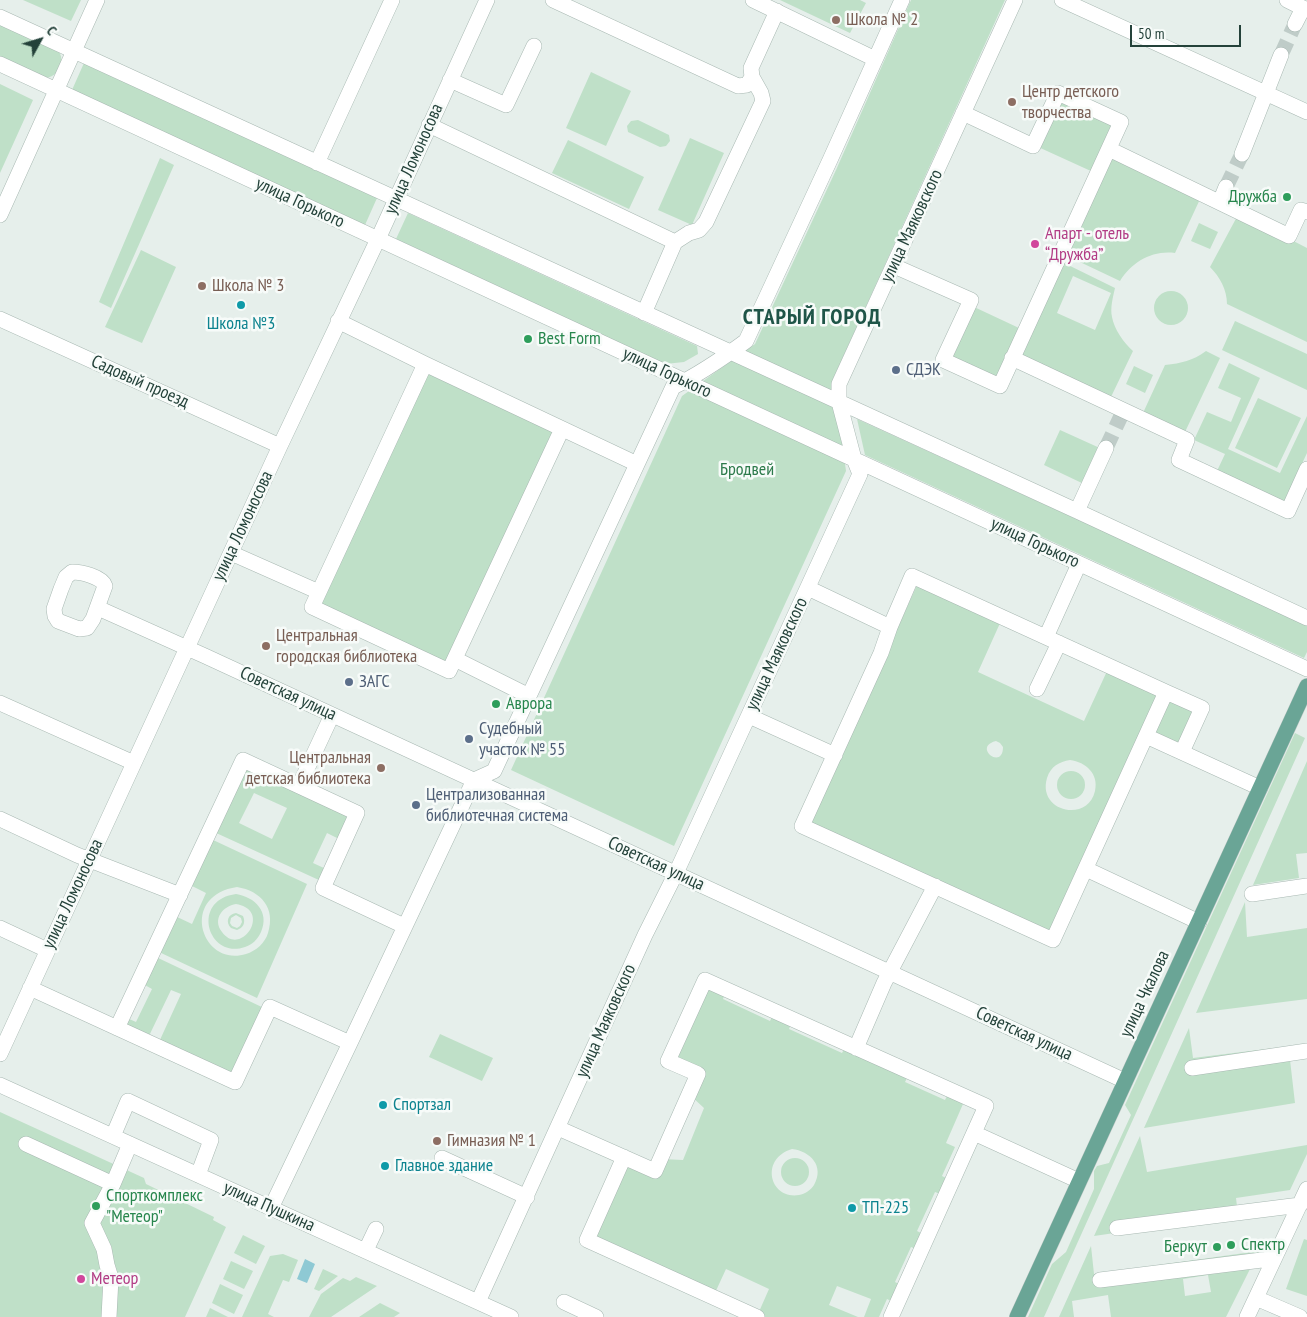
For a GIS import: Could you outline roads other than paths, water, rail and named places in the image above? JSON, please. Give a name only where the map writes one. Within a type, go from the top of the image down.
[{"type":"main road","name":"улица Чкалова","points":[[1016,1317],[1307,686]]},
{"type":"main road","points":[[1291,720],[1307,712]]},
{"type":"street","points":[[0,215],[97,0]]},
{"type":"street","points":[[317,163],[392,0]]},
{"type":"street","points":[[553,0],[738,86],[747,85],[752,77]]},
{"type":"street","points":[[753,0],[875,59]]},
{"type":"street","points":[[271,1208],[474,780],[494,771],[673,388],[731,353],[746,341],[902,0]]},
{"type":"street","name":"улица Маяковского","points":[[478,1302],[645,935],[676,873],[860,474],[854,459],[839,402],[840,384],[1015,0]]},
{"type":"street","points":[[1062,0],[1307,112]]},
{"type":"street","points":[[1287,0],[1305,9],[1295,24]]},
{"type":"street","name":"улица Ломоносова","points":[[0,1054],[280,446],[378,239],[485,1]]},
{"type":"street","points":[[644,313],[675,242],[689,233],[699,230],[706,222],[763,101],[761,93],[752,77],[751,68],[777,11]]},
{"type":"street","points":[[0,18],[1307,618]]},
{"type":"street","points":[[450,80],[506,105],[534,46]]},
{"type":"street","points":[[1242,154],[1281,55]]},
{"type":"street","name":"улица Горького","points":[[0,64],[1307,669]]},
{"type":"street","points":[[894,266],[971,300],[943,360],[1000,386],[1121,122],[1058,93],[1033,146],[963,113]]},
{"type":"street","points":[[429,125],[675,242]]},
{"type":"street","points":[[1109,149],[1289,236],[1301,210],[1307,212]]},
{"type":"street","points":[[1220,202],[1226,187]]},
{"type":"street","name":"Садовый проезд","points":[[0,319],[280,446]]},
{"type":"street","points":[[338,321],[637,464]]},
{"type":"street","points":[[1012,358],[1122,413],[1187,440],[1179,460],[1288,511],[1307,469]]},
{"type":"street","points":[[425,364],[312,607],[449,671],[562,429]]},
{"type":"street","points":[[1077,511],[1106,448]]},
{"type":"street","points":[[231,553],[319,592]]},
{"type":"street","points":[[1037,689],[1079,564]]},
{"type":"street","points":[[1166,692],[1053,940],[802,826],[881,653],[912,576],[1202,708],[1182,752]]},
{"type":"street","points":[[808,588],[890,627]]},
{"type":"street","name":"Советская улица","points":[[98,608],[1125,1081]]},
{"type":"street","points":[[455,659],[529,696]]},
{"type":"street","points":[[0,703],[134,763]]},
{"type":"street","points":[[299,786],[332,715]]},
{"type":"street","points":[[749,716],[835,755]]},
{"type":"street","points":[[1146,736],[1260,788]]},
{"type":"street","points":[[117,1028],[243,760],[357,813],[323,888],[404,926]]},
{"type":"street","points":[[0,819],[89,859],[180,895]]},
{"type":"street","points":[[1086,869],[1199,922]]},
{"type":"street","points":[[856,1048],[884,983],[934,886]]},
{"type":"street","points":[[1252,894],[1307,886]]},
{"type":"street","points":[[0,928],[48,950]]},
{"type":"street","points":[[558,1128],[655,1171],[698,1074],[668,1061],[705,980],[986,1106],[891,1317]]},
{"type":"street","points":[[30,988],[235,1082],[270,1007],[350,1044]]},
{"type":"street","points":[[1192,1068],[1307,1052]]},
{"type":"street","name":"улица Пушкина","points":[[0,1085],[511,1317]]},
{"type":"street","points":[[113,1136],[128,1100],[211,1140],[198,1175]]},
{"type":"street","points":[[974,1133],[1079,1181]]},
{"type":"street","points":[[26,1144],[113,1184]]},
{"type":"street","points":[[108,1317],[111,1278],[104,1249],[92,1223],[113,1184],[130,1144]]},
{"type":"street","points":[[624,1157],[587,1240],[731,1312],[757,1317]]},
{"type":"street","points":[[442,1158],[526,1197]]},
{"type":"street","points":[[1247,1317],[1307,1189]]},
{"type":"street","points":[[1117,1228],[1300,1205]]},
{"type":"street","points":[[366,1250],[376,1229]]},
{"type":"street","points":[[1100,1280],[1270,1259],[1273,1261]]},
{"type":"street","points":[[1256,1298],[1300,1317]]},
{"type":"street","points":[[564,1302],[594,1317]]},
{"type":"water","points":[[305,1259],[315,1264],[307,1283],[297,1279]]},
{"type":"tunnel","points":[[1281,55],[1295,24]]},
{"type":"tunnel","points":[[1226,187],[1242,154]]},
{"type":"tunnel","points":[[1106,448],[1121,416]]},
{"type":"place","name":"Школа № 2","points":[[836,20]]},
{"type":"place","name":"Центр детского творчества","points":[[1012,102]]},
{"type":"place","name":"Дружба","points":[[1287,197]]},
{"type":"place","name":"Апарт - отель “Дружба”","points":[[1035,244]]},
{"type":"place","name":"Школа № 3","points":[[202,286]]},
{"type":"place","name":"Школа №3","points":[[241,305]]},
{"type":"place","name":"Best Form","points":[[528,339]]},
{"type":"place","name":"СДЭК","points":[[896,370]]},
{"type":"place","name":"Центральная городская библиотека","points":[[266,646]]},
{"type":"place","name":"ЗАГС","points":[[349,682]]},
{"type":"place","name":"Аврора","points":[[496,704]]},
{"type":"place","name":"Судебный участок № 55","points":[[469,739]]},
{"type":"place","name":"Центральная детская библиотека","points":[[381,768]]},
{"type":"place","name":"Централизованная библиотечная система","points":[[416,805]]},
{"type":"place","name":"Спортзал","points":[[383,1105]]},
{"type":"place","name":"Гимназия № 1","points":[[437,1141]]},
{"type":"place","name":"Главное здание","points":[[385,1166]]},
{"type":"place","name":"Спорткомплекс \"Метеор\"","points":[[96,1206]]},
{"type":"place","name":"ТП-225","points":[[852,1208]]},
{"type":"place","name":"Спектр","points":[[1231,1245]]},
{"type":"place","name":"Беркут","points":[[1217,1247]]},
{"type":"place","name":"Метеор","points":[[81,1279]]},
{"type":"district","name":"СТАРЫЙ ГОРОД","points":[[812,318]]},
{"type":"park label","name":"Бродвей","points":[[747,470]]}]
